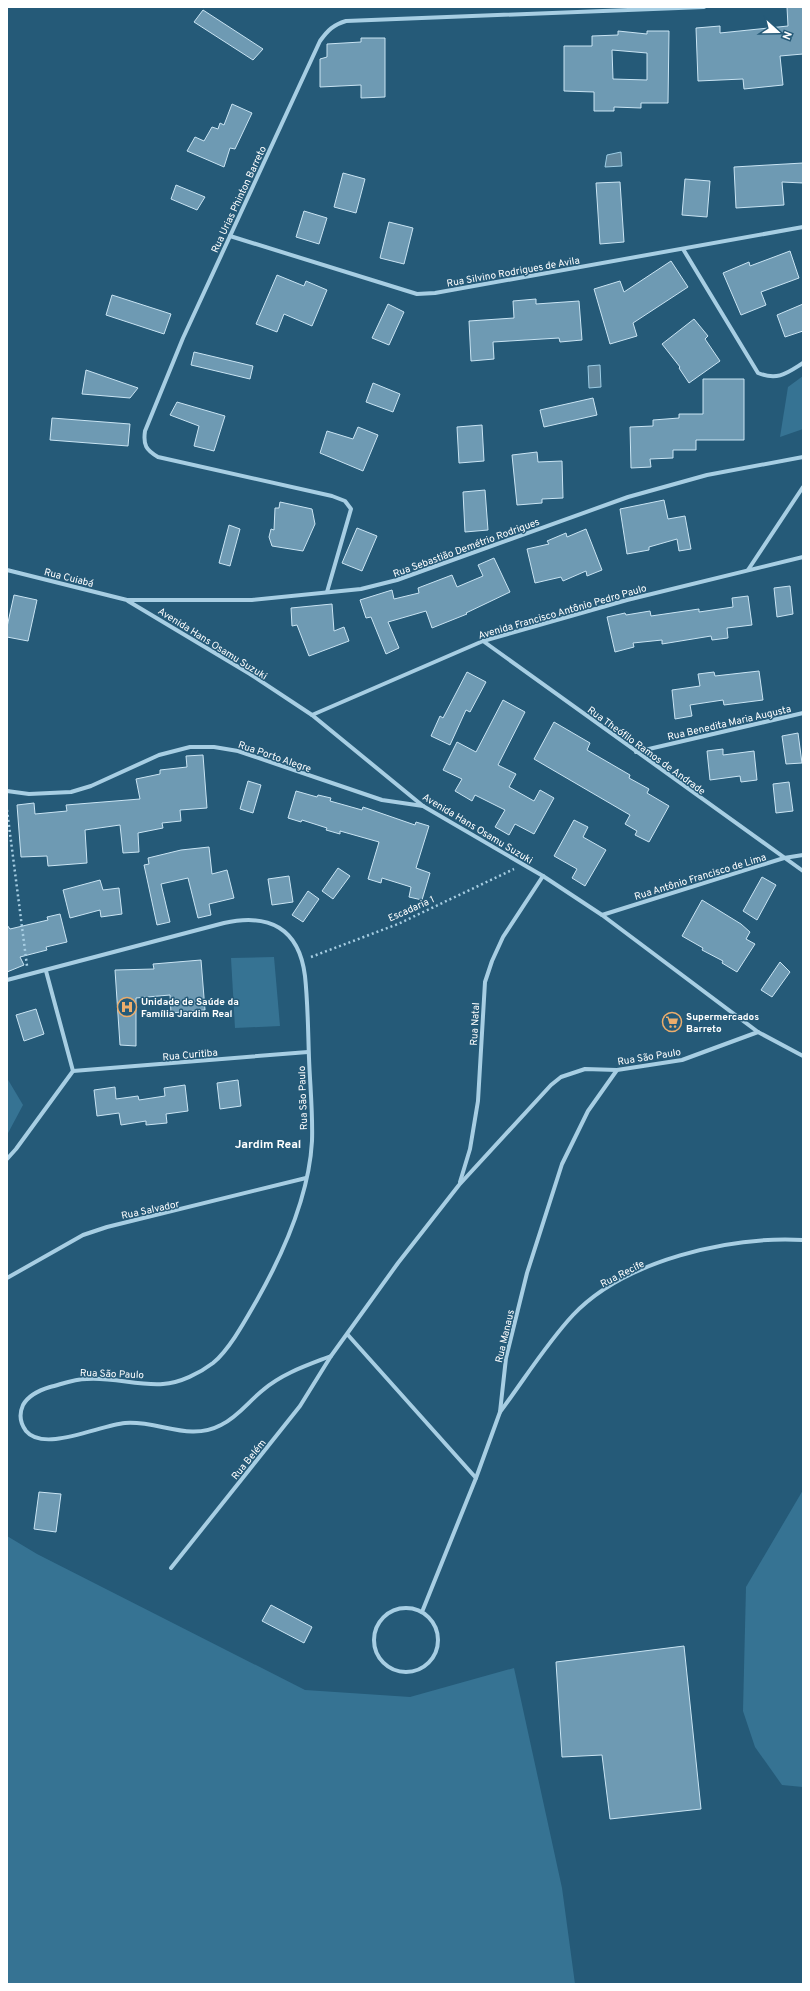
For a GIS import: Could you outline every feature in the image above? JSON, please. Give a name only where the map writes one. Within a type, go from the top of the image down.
[{"type":"street","name":"Rua Urias Phinton Barreto","points":[[327,592],[351,509],[345,501],[332,496],[158,457],[149,452],[144,443],[145,431],[183,338],[320,41],[327,31],[335,24],[346,21],[704,7]]},
{"type":"street","name":"Rua Silvino Rodrigues de Avila","points":[[230,236],[417,294],[442,291],[803,227]]},
{"type":"street","points":[[683,249],[758,373],[768,378],[778,377],[803,363]]},
{"type":"street","name":"Rua Sebastião Demétrio Rodrigues","points":[[127,600],[252,600],[361,589],[397,580],[628,497],[707,475],[803,457]]},
{"type":"street","points":[[748,570],[803,487]]},
{"type":"street","name":"Avenida Francisco Antônio Pedro Paulo","points":[[312,715],[483,641],[627,600],[803,557]]},
{"type":"street","name":"Rua Cuiabá","points":[[7,570],[127,600]]},
{"type":"street","name":"Avenida Hans Osamu Suzuki","points":[[127,600],[250,674],[312,715],[423,806],[543,876],[602,915],[758,1032],[803,1056]]},
{"type":"street","name":"Rua Theófilo Ramos de Andrade","points":[[483,641],[803,871]]},
{"type":"street","name":"Rua Benedita Maria Augusta","points":[[636,752],[803,713]]},
{"type":"street","name":"Rua Porto Alegre","points":[[7,791],[29,794],[71,792],[91,786],[159,755],[190,747],[214,746],[238,751],[382,800],[423,806]]},
{"type":"street","name":"Rua Antônio Francisco de Lima","points":[[602,915],[784,858],[803,855]]},
{"type":"street","name":"Rua Natal","points":[[459,1185],[470,1148],[478,1101],[485,982],[492,961],[503,937],[543,876]]},
{"type":"street","name":"Rua São Paulo","points":[[7,980],[241,919],[260,919],[275,924],[290,937],[303,960],[307,992],[312,1140],[306,1178],[294,1222],[264,1288],[247,1318],[214,1362],[186,1378],[163,1384],[90,1378],[44,1389],[31,1396],[24,1403],[20,1415],[24,1429],[32,1437],[41,1440],[50,1440],[125,1423],[145,1424],[198,1433],[221,1426],[238,1414],[265,1388],[282,1377],[299,1368],[331,1356],[348,1335],[398,1263],[459,1185],[551,1085],[561,1077],[585,1069],[617,1070],[682,1060],[758,1032]]},
{"type":"street","points":[[7,1159],[16,1149],[73,1071],[46,971]]},
{"type":"street","name":"Rua Curitiba","points":[[73,1071],[308,1052]]},
{"type":"street","name":"Rua Manaus","points":[[422,1612],[476,1478],[500,1412],[506,1358],[525,1280],[562,1164],[588,1112],[617,1070]]},
{"type":"street","name":"Rua Salvador","points":[[7,1278],[83,1235],[106,1227],[306,1178]]},
{"type":"street","name":"Rua Recife","points":[[500,1412],[574,1315],[603,1290],[635,1273],[673,1258],[709,1247],[780,1239],[803,1240]]},
{"type":"street","points":[[348,1335],[476,1478]]},
{"type":"street","name":"Rua Belém","points":[[171,1568],[300,1406],[331,1356]]},
{"type":"street","points":[[400,1609],[411,1609],[422,1612],[435,1627],[438,1637],[434,1656],[428,1664],[419,1670],[400,1672],[390,1668],[382,1661],[376,1652],[374,1641],[379,1625],[390,1613],[400,1609]]},
{"type":"path","points":[[7,810],[28,975]]},
{"type":"path","name":"Escadaria 1","points":[[303,960],[398,924],[523,865]]},
{"type":"shaded area","points":[[621,152],[622,166],[605,167],[607,155]]},
{"type":"shaded area","points":[[600,365],[601,387],[589,388],[588,366]]},
{"type":"shaded area","points":[[803,376],[803,429],[780,437],[788,387]]},
{"type":"shaded area","points":[[274,957],[280,1026],[235,1028],[231,958]]},
{"type":"shaded area","points":[[7,1078],[23,1105],[7,1135]]},
{"type":"shaded area","points":[[803,1490],[803,1787],[782,1785],[755,1747],[743,1711],[746,1587]]},
{"type":"shaded area","points":[[7,1536],[37,1554],[305,1690],[410,1697],[514,1668],[562,1888],[575,1984],[7,1984]]},
{"type":"building","points":[[787,7],[803,7],[803,54],[780,56],[783,85],[744,89],[743,79],[698,81],[696,28],[720,26],[720,33],[788,26]]},
{"type":"building","points":[[203,10],[263,49],[253,60],[194,22]]},
{"type":"building","points":[[618,31],[647,34],[647,31],[669,31],[668,103],[641,103],[641,108],[614,107],[614,111],[594,111],[594,92],[564,91],[564,46],[592,46],[592,36],[618,35]],"holes":[[[612,50],[647,53],[647,80],[613,79]]]},
{"type":"building","points":[[361,38],[385,38],[385,97],[361,98],[361,85],[320,87],[320,59],[327,57],[327,44],[361,42]]},
{"type":"building","points":[[232,104],[252,113],[235,149],[230,148],[224,167],[187,151],[195,137],[204,141],[212,127],[218,129],[220,123],[224,125]]},
{"type":"building","points":[[803,163],[803,183],[782,182],[784,205],[736,208],[734,167]]},
{"type":"building","points":[[343,173],[365,179],[356,213],[334,207]]},
{"type":"building","points":[[685,179],[710,181],[707,217],[682,215]]},
{"type":"building","points":[[620,182],[624,242],[600,244],[596,183]]},
{"type":"building","points":[[176,185],[205,197],[197,210],[171,199]]},
{"type":"building","points":[[304,211],[327,218],[319,244],[296,237]]},
{"type":"building","points":[[389,222],[413,228],[404,264],[380,258]]},
{"type":"building","points":[[790,251],[799,278],[761,292],[766,305],[741,315],[723,273],[749,262],[750,266]]},
{"type":"building","points":[[671,261],[688,287],[633,323],[637,336],[610,344],[594,289],[620,281],[624,292]]},
{"type":"building","points":[[277,275],[304,286],[306,281],[327,290],[312,326],[284,314],[277,332],[256,324]]},
{"type":"building","points":[[112,295],[171,314],[164,334],[106,315]]},
{"type":"building","points":[[536,299],[536,304],[579,301],[582,340],[560,342],[559,338],[493,342],[494,359],[471,361],[469,321],[514,318],[513,301]]},
{"type":"building","points":[[388,304],[404,312],[389,345],[372,338]]},
{"type":"building","points":[[803,304],[803,331],[785,337],[777,315]]},
{"type":"building","points":[[694,319],[708,336],[705,339],[720,361],[689,383],[679,368],[680,367],[662,344]]},
{"type":"building","points":[[194,352],[253,366],[250,379],[191,365]]},
{"type":"building","points":[[86,370],[138,388],[130,398],[82,394]]},
{"type":"building","points":[[703,379],[744,379],[744,440],[696,440],[696,450],[673,450],[673,458],[650,459],[651,467],[631,468],[630,427],[653,426],[653,420],[679,418],[679,414],[703,414]]},
{"type":"building","points":[[373,383],[400,394],[393,412],[366,402]]},
{"type":"building","points":[[593,398],[597,415],[544,427],[540,410]]},
{"type":"building","points":[[177,402],[225,416],[214,451],[194,446],[199,426],[170,415]]},
{"type":"building","points":[[52,418],[130,424],[128,446],[50,440]]},
{"type":"building","points":[[482,425],[484,461],[459,463],[457,427]]},
{"type":"building","points":[[358,427],[378,435],[363,471],[320,453],[327,431],[353,439]]},
{"type":"building","points":[[537,452],[538,462],[562,461],[563,498],[542,499],[542,503],[517,505],[512,455]]},
{"type":"building","points":[[485,490],[488,530],[465,532],[463,492]]},
{"type":"building","points":[[664,500],[668,519],[685,516],[691,549],[679,551],[677,539],[649,547],[649,550],[627,554],[620,509]]},
{"type":"building","points":[[280,502],[312,509],[315,524],[303,551],[272,546],[269,537],[271,529],[274,530],[275,508],[279,508]]},
{"type":"building","points":[[229,525],[240,529],[230,566],[219,563]]},
{"type":"building","points":[[357,528],[377,536],[362,571],[342,563]]},
{"type":"building","points":[[586,529],[602,570],[587,576],[586,571],[563,581],[561,577],[535,583],[527,549],[549,544],[547,541],[566,533],[567,537]]},
{"type":"building","points":[[494,558],[510,592],[466,613],[467,614],[432,628],[426,611],[388,622],[399,648],[386,654],[371,617],[366,618],[360,600],[392,590],[394,599],[419,593],[418,588],[452,575],[457,587],[483,576],[478,565]]},
{"type":"building","points":[[790,586],[793,614],[777,617],[774,588]]},
{"type":"building","points":[[14,595],[37,600],[28,641],[7,637],[7,627]]},
{"type":"building","points":[[748,596],[752,625],[727,628],[728,638],[712,640],[711,636],[662,644],[662,640],[633,643],[634,647],[615,652],[607,617],[625,613],[626,615],[650,611],[651,616],[699,609],[699,612],[733,607],[732,598]]},
{"type":"building","points":[[332,604],[334,631],[344,627],[349,641],[309,656],[297,625],[292,626],[291,608]]},
{"type":"building","points":[[759,671],[763,700],[724,705],[723,700],[690,705],[692,716],[675,719],[672,690],[700,686],[698,674],[714,672],[715,676]]},
{"type":"building","points":[[467,672],[486,682],[470,712],[466,710],[450,745],[431,736],[440,716],[443,718]]},
{"type":"building","points":[[503,700],[525,712],[498,765],[516,774],[509,787],[534,801],[540,790],[554,798],[534,834],[515,824],[509,835],[495,827],[505,810],[475,795],[472,801],[455,791],[462,779],[443,770],[457,742],[476,752]]},
{"type":"building","points":[[554,722],[590,743],[587,750],[630,775],[629,778],[649,789],[647,793],[669,806],[649,842],[635,835],[637,831],[625,824],[630,815],[534,759]]},
{"type":"building","points":[[798,733],[802,763],[786,764],[782,736]]},
{"type":"building","points":[[723,749],[723,755],[754,751],[757,780],[741,782],[740,776],[710,780],[707,751]]},
{"type":"building","points":[[203,755],[207,808],[180,810],[181,821],[162,823],[163,828],[138,833],[139,852],[123,853],[120,825],[85,830],[87,863],[48,866],[47,856],[21,857],[17,805],[34,803],[35,814],[67,811],[66,805],[140,799],[136,779],[160,774],[160,770],[187,767],[186,756]]},
{"type":"building","points":[[248,781],[261,785],[253,813],[240,809]]},
{"type":"building","points":[[789,782],[793,811],[776,813],[773,784]]},
{"type":"building","points":[[296,791],[317,797],[318,795],[331,798],[330,801],[362,810],[363,807],[415,825],[416,822],[429,826],[416,868],[430,873],[422,900],[409,897],[411,887],[382,878],[381,883],[368,879],[379,842],[340,831],[340,834],[302,820],[301,822],[288,818]]},
{"type":"building","points":[[574,820],[588,827],[583,837],[606,850],[585,886],[572,878],[577,869],[554,856]]},
{"type":"building","points":[[209,847],[212,874],[227,870],[234,898],[209,904],[211,915],[198,918],[188,878],[161,884],[170,922],[157,925],[144,865],[149,864],[148,858],[181,850]]},
{"type":"building","points":[[338,868],[350,876],[333,899],[322,891]]},
{"type":"building","points":[[289,876],[293,902],[272,905],[268,879]]},
{"type":"building","points":[[762,877],[776,885],[757,920],[743,911]]},
{"type":"building","points":[[100,880],[103,890],[119,888],[122,914],[101,917],[100,910],[70,918],[63,890]]},
{"type":"building","points":[[308,891],[319,899],[303,922],[292,915]]},
{"type":"building","points":[[702,900],[741,924],[750,932],[746,939],[755,944],[737,972],[722,963],[723,961],[702,950],[703,948],[682,936]]},
{"type":"building","points":[[60,914],[67,942],[46,947],[47,950],[20,957],[24,965],[7,972],[7,925],[10,929],[48,920],[47,917]]},
{"type":"building","points":[[201,960],[205,1010],[171,1013],[170,995],[136,998],[136,1046],[120,1045],[115,970],[154,969],[153,964]]},
{"type":"building","points":[[780,962],[790,972],[772,997],[761,990]]},
{"type":"building","points":[[36,1009],[44,1034],[24,1041],[16,1015]]},
{"type":"building","points":[[238,1080],[241,1106],[220,1109],[217,1083]]},
{"type":"building","points":[[185,1085],[188,1111],[166,1114],[167,1123],[146,1125],[146,1121],[121,1125],[119,1113],[97,1116],[94,1090],[115,1087],[116,1099],[138,1096],[139,1100],[165,1096],[164,1088]]},
{"type":"building","points":[[39,1492],[61,1494],[56,1532],[34,1529]]},
{"type":"building","points":[[271,1605],[312,1627],[304,1643],[262,1621]]},
{"type":"building","points":[[684,1646],[701,1809],[610,1819],[602,1755],[562,1757],[556,1662]]},
{"type":"place","name":"Unidade de Saúde da Família Jardim Real","points":[[127,1007]]},
{"type":"place","name":"Supermercados Barreto","points":[[672,1022]]},
{"type":"district","name":"Jardim Real","points":[[268,1144]]}]
